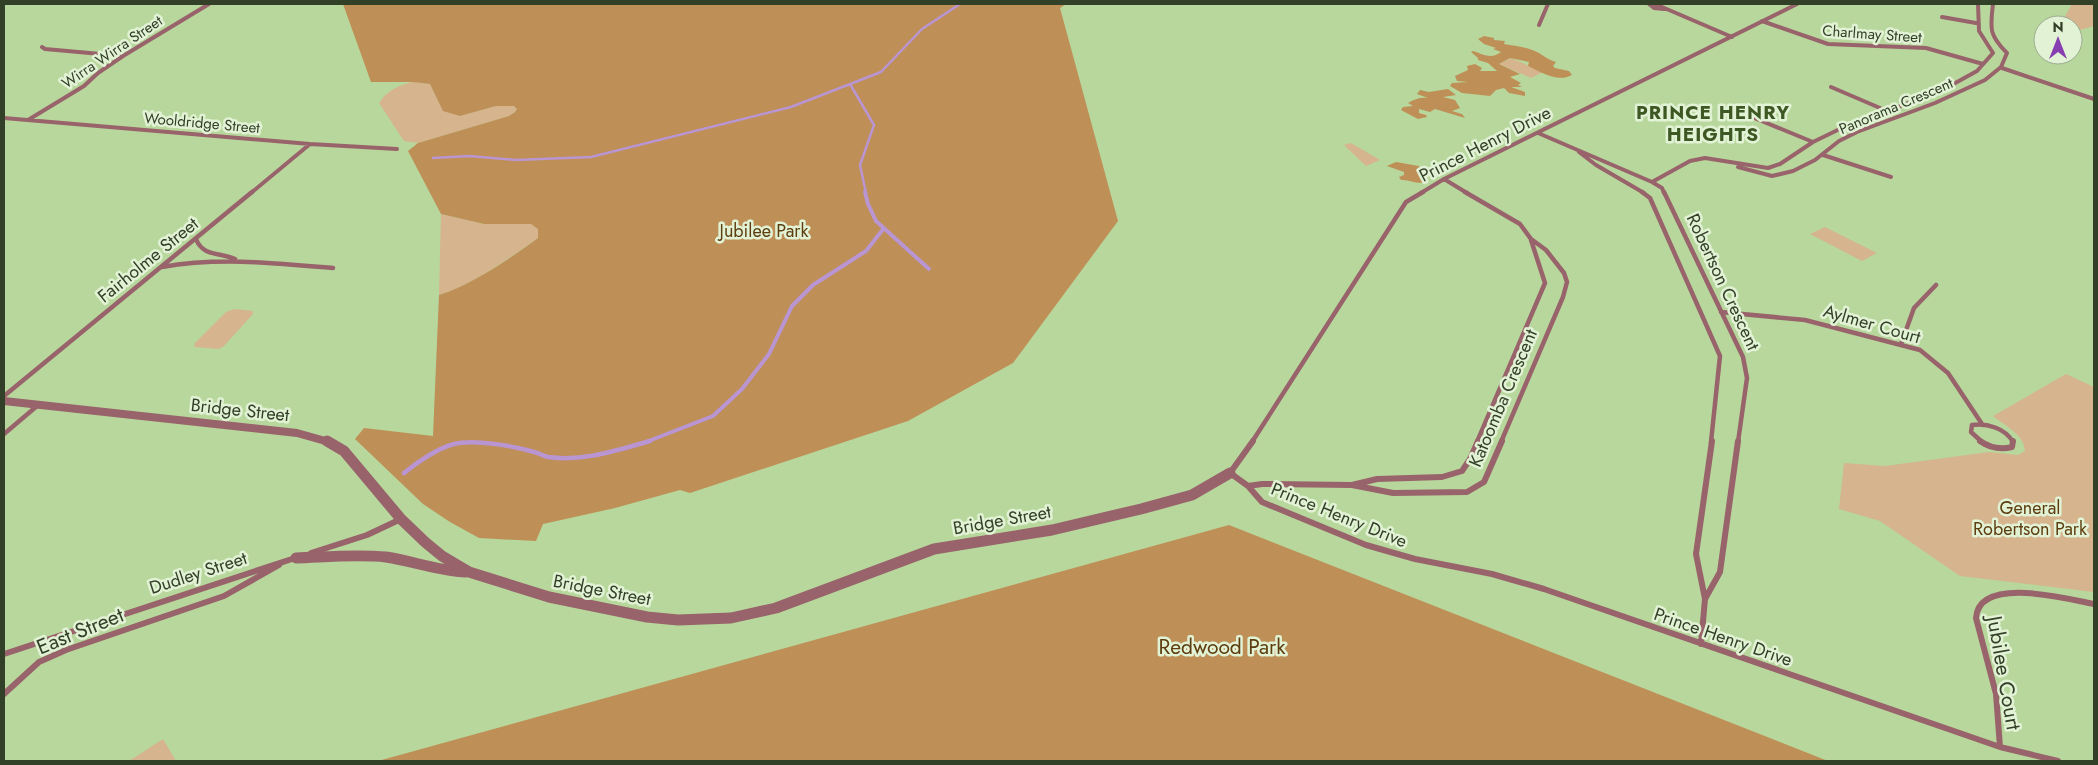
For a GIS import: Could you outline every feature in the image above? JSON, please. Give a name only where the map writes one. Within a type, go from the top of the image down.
[{"type":"street","name":"Wirra Wirra Street","points":[[28,120],[84,86],[98,73],[123,56],[209,4]]},
{"type":"street","points":[[1539,25],[1548,4]]},
{"type":"street","points":[[1649,4],[1654,8],[1664,9]]},
{"type":"street","points":[[1655,4],[1732,37]]},
{"type":"street","name":"Prince Henry Drive","points":[[1798,4],[1444,179],[1411,199],[1399,211],[1243,457],[1230,473],[1248,486],[1262,502],[1366,545],[1415,559],[1492,574],[1544,589],[2000,747],[2058,761]]},
{"type":"street","points":[[1978,4],[1976,23],[1979,34],[1993,54],[1983,64]]},
{"type":"street","points":[[1993,4],[1990,29],[1992,38],[2007,53],[2007,58],[2002,68],[2094,99]]},
{"type":"street","points":[[1942,16],[1976,23]]},
{"type":"street","name":"Charlmay Street","points":[[1762,21],[1828,44],[1926,48],[1983,64]]},
{"type":"street","points":[[42,47],[45,49],[123,56]]},
{"type":"street","name":"Panorama Crescent","points":[[1652,182],[1690,161],[1705,158],[1768,168],[1780,164],[1813,142],[1848,125],[1939,92],[1977,71],[1983,64]]},
{"type":"street","name":"Panorama Crescent","points":[[1731,163],[1751,171],[1774,176],[1783,175],[1823,155],[1842,139],[1951,98],[2002,68]]},
{"type":"street","points":[[1831,87],[1887,111]]},
{"type":"street","points":[[1752,117],[1813,142]]},
{"type":"street","name":"Wooldridge Street","points":[[4,118],[310,144],[398,149]]},
{"type":"street","name":"Robertson Crescent","points":[[1538,133],[1662,188],[1743,357],[1747,378],[1720,572],[1705,599]]},
{"type":"street","name":"Fairholme Street","points":[[4,396],[310,144]]},
{"type":"street","name":"Robertson Crescent","points":[[1577,150],[1589,162],[1640,188],[1650,198],[1720,356],[1711,447],[1696,554],[1705,599],[1701,644]]},
{"type":"street","points":[[1823,155],[1891,177]]},
{"type":"street","name":"Katoomba Crescent","points":[[1248,486],[1262,484],[1352,485],[1371,490],[1393,492],[1467,492],[1484,482],[1563,297],[1567,282],[1564,273],[1546,250],[1531,239],[1520,224],[1444,179]]},
{"type":"street","points":[[196,239],[198,246],[202,250],[229,255],[235,259]]},
{"type":"street","name":"Katoomba Crescent","points":[[1352,485],[1377,479],[1442,477],[1462,470],[1470,459],[1545,283],[1545,275],[1534,252],[1531,239]]},
{"type":"street","points":[[161,267],[190,261],[235,259],[333,268]]},
{"type":"street","points":[[1901,344],[1914,308],[1936,285]]},
{"type":"street","name":"Aylmer Court","points":[[1722,312],[1805,320],[1901,344],[1933,357],[1943,367],[1982,424]]},
{"type":"street","name":"Bridge Street","points":[[4,401],[297,433],[327,441],[344,451],[401,519],[442,556],[469,572],[549,597],[647,617],[678,620],[731,618],[776,608],[934,549],[1052,530],[1192,495],[1230,473]]},
{"type":"street","points":[[4,434],[38,406]]},
{"type":"street","points":[[1982,424],[1995,427],[2007,433],[2013,441],[2012,447],[2003,450],[1990,447],[1977,440],[1970,432],[1972,426],[1982,424]]},
{"type":"street","name":"Dudley Street","points":[[4,654],[366,535],[401,519]]},
{"type":"street","points":[[291,559],[375,556],[397,559],[446,572],[469,572]]},
{"type":"street","name":"East Street","points":[[4,694],[39,662],[224,596],[291,559]]},
{"type":"street","name":"Jubilee Court","points":[[2000,747],[1999,711],[1994,686],[1976,624],[1977,609],[1984,599],[1997,594],[2016,592],[2094,604]]},
{"type":"green space","name":"Jubilee Park","points":[[343,4],[1066,4],[1060,8],[1118,221],[1013,363],[908,421],[690,493],[680,490],[615,508],[543,524],[536,541],[479,538],[423,504],[355,439],[364,428],[433,436],[439,295],[478,278],[538,238],[538,229],[531,224],[484,224],[441,214],[408,151],[418,143],[509,116],[517,109],[514,106],[496,106],[460,116],[443,111],[430,84],[371,82]]},
{"type":"green space","points":[[2072,4],[2094,4],[2094,26],[2083,29],[2083,15],[2066,15]]},
{"type":"green space","points":[[1484,36],[1494,38],[1494,40],[1505,41],[1504,44],[1535,51],[1556,62],[1553,66],[1555,68],[1569,71],[1572,75],[1561,78],[1549,76],[1528,66],[1529,62],[1510,58],[1499,64],[1520,74],[1510,77],[1521,83],[1518,85],[1522,87],[1511,87],[1525,92],[1525,96],[1509,93],[1504,88],[1496,90],[1490,96],[1462,93],[1450,86],[1452,83],[1468,82],[1457,81],[1455,76],[1468,70],[1467,66],[1475,64],[1482,68],[1480,71],[1497,71],[1488,63],[1478,60],[1471,52],[1494,56],[1501,52],[1478,39]]},
{"type":"green space","points":[[1511,58],[1543,72],[1531,78],[1499,64]]},
{"type":"green space","points":[[412,82],[430,84],[443,110],[460,116],[496,106],[515,106],[517,109],[509,116],[418,143],[404,141],[379,103],[393,89]]},
{"type":"green space","points":[[1448,89],[1456,95],[1443,97],[1455,100],[1460,108],[1452,111],[1462,114],[1465,118],[1435,109],[1430,112],[1419,109],[1419,113],[1427,117],[1418,119],[1401,110],[1403,107],[1413,106],[1408,103],[1413,100],[1428,98],[1417,94],[1420,90],[1429,92]]},
{"type":"green space","points":[[1351,143],[1380,160],[1366,166],[1344,145]]},
{"type":"green space","points":[[1396,162],[1419,166],[1427,179],[1423,178],[1425,182],[1422,183],[1401,180],[1399,177],[1404,175],[1404,172],[1387,166]]},
{"type":"green space","points":[[441,214],[484,224],[531,224],[538,229],[538,238],[478,278],[439,295]]},
{"type":"green space","points":[[1825,227],[1877,253],[1862,261],[1810,234]]},
{"type":"green space","points":[[234,309],[253,311],[253,314],[219,349],[195,347],[194,344],[226,312]]},
{"type":"green space","name":"General Robertson Park","points":[[2066,374],[2094,387],[2094,592],[1960,576],[1880,521],[1839,509],[1844,463],[1885,466],[1989,452],[2018,455],[2025,451],[2018,435],[1993,416]]},
{"type":"green space","name":"Redwood Park","points":[[1229,525],[1828,761],[378,761]]},
{"type":"green space","points":[[163,739],[176,761],[129,761]]},
{"type":"waterway","points":[[850,84],[881,72],[922,29],[960,4]]},
{"type":"waterway","points":[[433,158],[469,156],[516,160],[591,157],[791,107],[850,84]]},
{"type":"waterway","points":[[850,84],[874,125],[860,165],[866,193]]},
{"type":"waterway","points":[[865,192],[876,221],[884,228]]},
{"type":"waterway","points":[[646,442],[713,416],[742,389],[769,354],[792,306],[813,285],[866,251],[884,228]]},
{"type":"waterway","points":[[884,228],[929,269]]},
{"type":"waterway","points":[[404,473],[434,452],[454,444],[483,443],[536,452],[548,457],[574,458],[587,457],[650,441]]},
{"type":"district","name":"PRINCE HENRY HEIGHTS","points":[[1713,123]]}]
